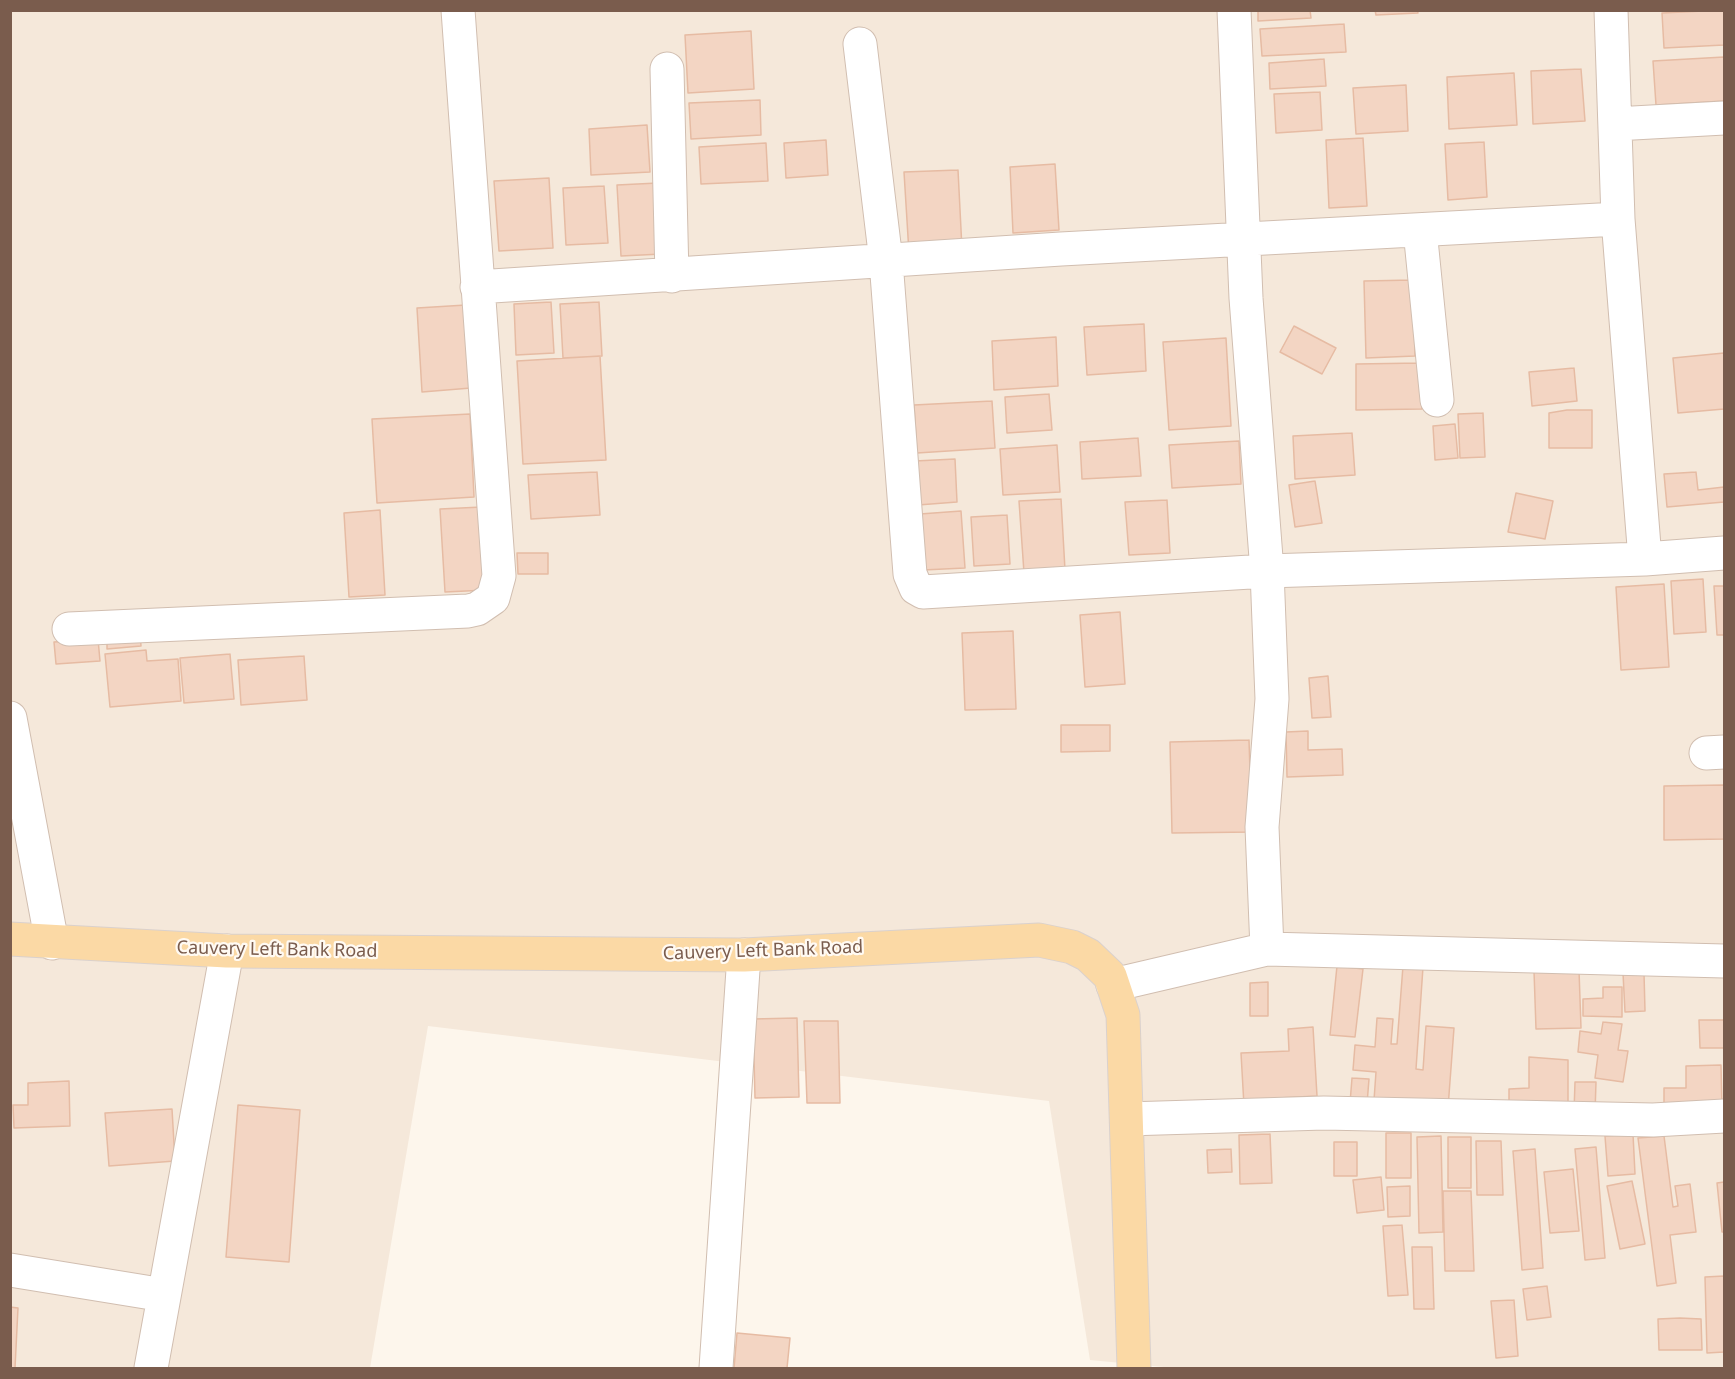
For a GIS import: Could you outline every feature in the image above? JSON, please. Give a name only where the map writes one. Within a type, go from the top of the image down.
[{"type":"main road","name":"Cauvery Left Bank Road","points":[[10,939],[227,951],[744,955],[1039,940],[1062,944],[1082,951],[1103,968],[1113,985],[1124,1015],[1134,1368]]},
{"type":"street","points":[[69,629],[468,611],[477,609],[493,598],[499,585],[499,576],[458,10]]},
{"type":"street","points":[[1234,10],[1243,239],[1267,571],[1272,699],[1262,827],[1267,949]]},
{"type":"street","points":[[1611,10],[1618,219],[1645,559]]},
{"type":"street","points":[[860,44],[886,261],[910,574],[916,588],[924,592],[1267,571],[1645,559],[1725,554]]},
{"type":"street","points":[[667,69],[672,276]]},
{"type":"street","points":[[1615,124],[1725,118]]},
{"type":"street","points":[[477,287],[1243,239],[1618,219]]},
{"type":"street","points":[[1420,230],[1437,400]]},
{"type":"street","points":[[10,718],[52,943]]},
{"type":"street","points":[[1113,985],[1267,949],[1725,961]]},
{"type":"street","points":[[155,1367],[165,1295],[227,951]]},
{"type":"street","points":[[716,1368],[744,955]]},
{"type":"street","points":[[1127,1119],[1324,1113],[1653,1120],[1725,1116]]},
{"type":"street","points":[[10,1270],[165,1295]]},
{"type":"shaded area","points":[[10,11],[1724,11],[1724,1368],[1174,1368],[1090,1360],[1049,1101],[428,1026],[370,1368],[11,1368]]},
{"type":"building","points":[[1258,10],[1310,10],[1311,18],[1258,21]]},
{"type":"building","points":[[1375,10],[1417,10],[1418,13],[1376,15]]},
{"type":"building","points":[[1724,10],[1724,45],[1664,48],[1662,13]]},
{"type":"building","points":[[1344,24],[1346,52],[1262,56],[1260,29]]},
{"type":"building","points":[[751,31],[754,89],[688,93],[685,35]]},
{"type":"building","points":[[1724,57],[1724,101],[1656,105],[1653,61]]},
{"type":"building","points":[[1324,59],[1326,86],[1270,89],[1269,63]]},
{"type":"building","points":[[1581,69],[1585,121],[1533,124],[1531,71]]},
{"type":"building","points":[[1514,73],[1517,125],[1449,129],[1447,77]]},
{"type":"building","points":[[1406,85],[1408,131],[1356,134],[1353,88]]},
{"type":"building","points":[[1320,92],[1322,130],[1276,133],[1274,94]]},
{"type":"building","points":[[760,100],[761,135],[691,139],[689,103]]},
{"type":"building","points":[[647,125],[650,172],[591,175],[589,129]]},
{"type":"building","points":[[1363,138],[1367,206],[1329,208],[1326,140]]},
{"type":"building","points":[[826,140],[828,175],[786,178],[784,143]]},
{"type":"building","points":[[1484,142],[1487,197],[1448,200],[1445,144]]},
{"type":"building","points":[[766,143],[768,181],[701,184],[699,147]]},
{"type":"building","points":[[1055,164],[1059,230],[1013,233],[1010,167]]},
{"type":"building","points":[[958,170],[962,249],[909,253],[904,172]]},
{"type":"building","points":[[549,178],[553,248],[499,251],[494,181]]},
{"type":"building","points":[[658,183],[662,254],[621,256],[617,185]]},
{"type":"building","points":[[604,186],[608,243],[566,245],[563,188]]},
{"type":"building","points":[[1413,280],[1415,356],[1366,358],[1364,281]]},
{"type":"building","points":[[551,302],[554,353],[516,355],[514,304]]},
{"type":"building","points":[[599,302],[602,356],[563,358],[560,304]]},
{"type":"building","points":[[466,305],[471,388],[422,392],[417,308]]},
{"type":"building","points":[[1144,324],[1146,371],[1087,375],[1084,327]]},
{"type":"building","points":[[1294,326],[1336,348],[1322,374],[1280,352]]},
{"type":"building","points":[[1056,337],[1058,386],[994,390],[992,341]]},
{"type":"building","points":[[1226,338],[1231,426],[1169,430],[1163,342]]},
{"type":"building","points":[[1724,353],[1724,409],[1678,413],[1673,358]]},
{"type":"building","points":[[600,356],[606,460],[523,464],[517,361]]},
{"type":"building","points":[[1421,363],[1422,409],[1356,410],[1356,364]]},
{"type":"building","points":[[1574,368],[1577,401],[1532,406],[1529,372]]},
{"type":"building","points":[[1049,394],[1052,430],[1007,433],[1005,397]]},
{"type":"building","points":[[992,401],[995,448],[917,453],[914,405]]},
{"type":"building","points":[[1592,410],[1592,448],[1549,448],[1549,413]]},
{"type":"building","points":[[1483,413],[1485,457],[1460,458],[1458,414]]},
{"type":"building","points":[[470,414],[474,497],[377,503],[372,419]]},
{"type":"building","points":[[1455,424],[1458,458],[1435,460],[1433,426]]},
{"type":"building","points":[[1352,433],[1355,475],[1295,479],[1293,436]]},
{"type":"building","points":[[1138,438],[1141,476],[1082,479],[1080,442]]},
{"type":"building","points":[[1239,441],[1241,484],[1172,488],[1169,445]]},
{"type":"building","points":[[1057,445],[1060,492],[1003,495],[1000,449]]},
{"type":"building","points":[[955,459],[957,502],[918,505],[915,461]]},
{"type":"building","points":[[597,472],[600,515],[531,519],[528,475]]},
{"type":"building","points":[[1696,472],[1698,490],[1724,487],[1724,502],[1667,507],[1664,474]]},
{"type":"building","points":[[1315,481],[1322,523],[1295,527],[1289,485]]},
{"type":"building","points":[[1516,493],[1553,501],[1545,539],[1508,532]]},
{"type":"building","points":[[1061,499],[1065,570],[1024,573],[1019,501]]},
{"type":"building","points":[[1167,500],[1170,553],[1129,555],[1125,502]]},
{"type":"building","points":[[482,507],[487,590],[445,592],[440,509]]},
{"type":"building","points":[[380,510],[385,595],[349,597],[344,513]]},
{"type":"building","points":[[961,511],[965,568],[923,570],[920,514]]},
{"type":"building","points":[[1007,515],[1010,564],[974,566],[971,517]]},
{"type":"building","points":[[517,553],[548,553],[548,574],[518,574]]},
{"type":"building","points":[[1703,579],[1706,632],[1674,634],[1671,581]]},
{"type":"building","points":[[1664,584],[1669,667],[1621,670],[1616,587]]},
{"type":"building","points":[[1714,586],[1724,586],[1724,635],[1717,635]]},
{"type":"building","points":[[1120,612],[1125,684],[1085,687],[1080,615]]},
{"type":"building","points":[[1013,631],[1016,709],[965,710],[962,633]]},
{"type":"building","points":[[140,633],[141,646],[107,649],[107,635]]},
{"type":"building","points":[[98,639],[100,661],[56,664],[54,642]]},
{"type":"building","points":[[146,650],[147,661],[178,659],[181,701],[110,707],[105,654]]},
{"type":"building","points":[[230,654],[234,699],[184,703],[180,658]]},
{"type":"building","points":[[304,656],[307,700],[241,705],[238,660]]},
{"type":"building","points":[[1328,676],[1331,717],[1312,718],[1309,678]]},
{"type":"building","points":[[1061,725],[1110,725],[1110,751],[1061,752]]},
{"type":"building","points":[[1308,731],[1308,750],[1342,749],[1343,775],[1287,777],[1286,732]]},
{"type":"building","points":[[1249,740],[1252,832],[1172,833],[1170,742]]},
{"type":"building","points":[[1724,785],[1724,839],[1664,840],[1664,786]]},
{"type":"building","points":[[1337,966],[1363,969],[1355,1037],[1330,1035]]},
{"type":"building","points":[[1403,966],[1423,967],[1416,1069],[1423,1070],[1426,1026],[1454,1028],[1448,1108],[1374,1100],[1376,1072],[1353,1070],[1355,1045],[1375,1047],[1377,1018],[1393,1019],[1391,1044],[1397,1044]]},
{"type":"building","points":[[1579,970],[1581,1028],[1536,1029],[1534,971]]},
{"type":"building","points":[[1623,973],[1644,973],[1645,1011],[1625,1012]]},
{"type":"building","points":[[1268,982],[1268,1016],[1250,1016],[1250,983]]},
{"type":"building","points":[[1603,987],[1622,987],[1622,1017],[1583,1016],[1583,999],[1603,998]]},
{"type":"building","points":[[797,1018],[799,1097],[755,1098],[753,1019]]},
{"type":"building","points":[[1699,1020],[1724,1020],[1724,1048],[1700,1048]]},
{"type":"building","points":[[804,1021],[838,1021],[840,1103],[807,1103]]},
{"type":"building","points":[[1603,1022],[1622,1024],[1618,1050],[1628,1051],[1623,1082],[1595,1078],[1598,1055],[1578,1052],[1580,1031],[1601,1034]]},
{"type":"building","points":[[1313,1027],[1317,1096],[1278,1098],[1279,1104],[1244,1106],[1241,1053],[1289,1051],[1288,1029]]},
{"type":"building","points":[[1529,1057],[1568,1060],[1568,1113],[1509,1114],[1509,1089],[1529,1088]]},
{"type":"building","points":[[1721,1065],[1722,1109],[1664,1111],[1664,1088],[1686,1088],[1686,1066]]},
{"type":"building","points":[[1352,1078],[1369,1079],[1367,1104],[1350,1103]]},
{"type":"building","points":[[69,1081],[70,1126],[14,1128],[13,1105],[28,1105],[28,1083]]},
{"type":"building","points":[[1575,1082],[1596,1082],[1595,1113],[1574,1112]]},
{"type":"building","points":[[238,1105],[300,1110],[289,1262],[226,1257]]},
{"type":"building","points":[[172,1109],[175,1161],[109,1166],[105,1113]]},
{"type":"building","points":[[1386,1133],[1411,1133],[1411,1178],[1386,1178]]},
{"type":"building","points":[[1270,1134],[1272,1183],[1240,1184],[1239,1135]]},
{"type":"building","points":[[1633,1134],[1635,1174],[1608,1176],[1605,1136]]},
{"type":"building","points":[[1441,1136],[1443,1232],[1419,1233],[1417,1137]]},
{"type":"building","points":[[1664,1136],[1673,1207],[1678,1206],[1675,1186],[1690,1184],[1696,1232],[1670,1235],[1676,1283],[1657,1286],[1638,1138]]},
{"type":"building","points":[[1448,1137],[1471,1137],[1471,1188],[1448,1188]]},
{"type":"building","points":[[1476,1141],[1501,1141],[1503,1195],[1477,1195]]},
{"type":"building","points":[[1334,1142],[1357,1142],[1357,1176],[1334,1176]]},
{"type":"building","points":[[1596,1147],[1605,1258],[1585,1260],[1575,1149]]},
{"type":"building","points":[[1231,1149],[1232,1172],[1208,1173],[1207,1150]]},
{"type":"building","points":[[1535,1149],[1543,1268],[1522,1270],[1513,1151]]},
{"type":"building","points":[[1573,1169],[1579,1231],[1550,1233],[1544,1172]]},
{"type":"building","points":[[1381,1177],[1384,1210],[1357,1213],[1353,1180]]},
{"type":"building","points":[[1632,1181],[1645,1244],[1620,1249],[1607,1186]]},
{"type":"building","points":[[1724,1182],[1724,1232],[1722,1232],[1717,1183]]},
{"type":"building","points":[[1410,1186],[1410,1216],[1388,1217],[1387,1187]]},
{"type":"building","points":[[1443,1191],[1471,1191],[1474,1271],[1445,1271]]},
{"type":"building","points":[[1402,1225],[1408,1295],[1388,1296],[1383,1226]]},
{"type":"building","points":[[1412,1247],[1432,1247],[1434,1309],[1414,1309]]},
{"type":"building","points":[[1724,1276],[1724,1352],[1707,1353],[1705,1277]]},
{"type":"building","points":[[1547,1286],[1551,1317],[1527,1320],[1523,1289]]},
{"type":"building","points":[[1514,1300],[1518,1356],[1496,1358],[1491,1301]]},
{"type":"building","points":[[10,1307],[18,1308],[15,1368],[10,1368]]},
{"type":"building","points":[[1658,1319],[1701,1319],[1702,1350],[1659,1350]]},
{"type":"building","points":[[737,1333],[790,1338],[787,1368],[734,1368]]}]
